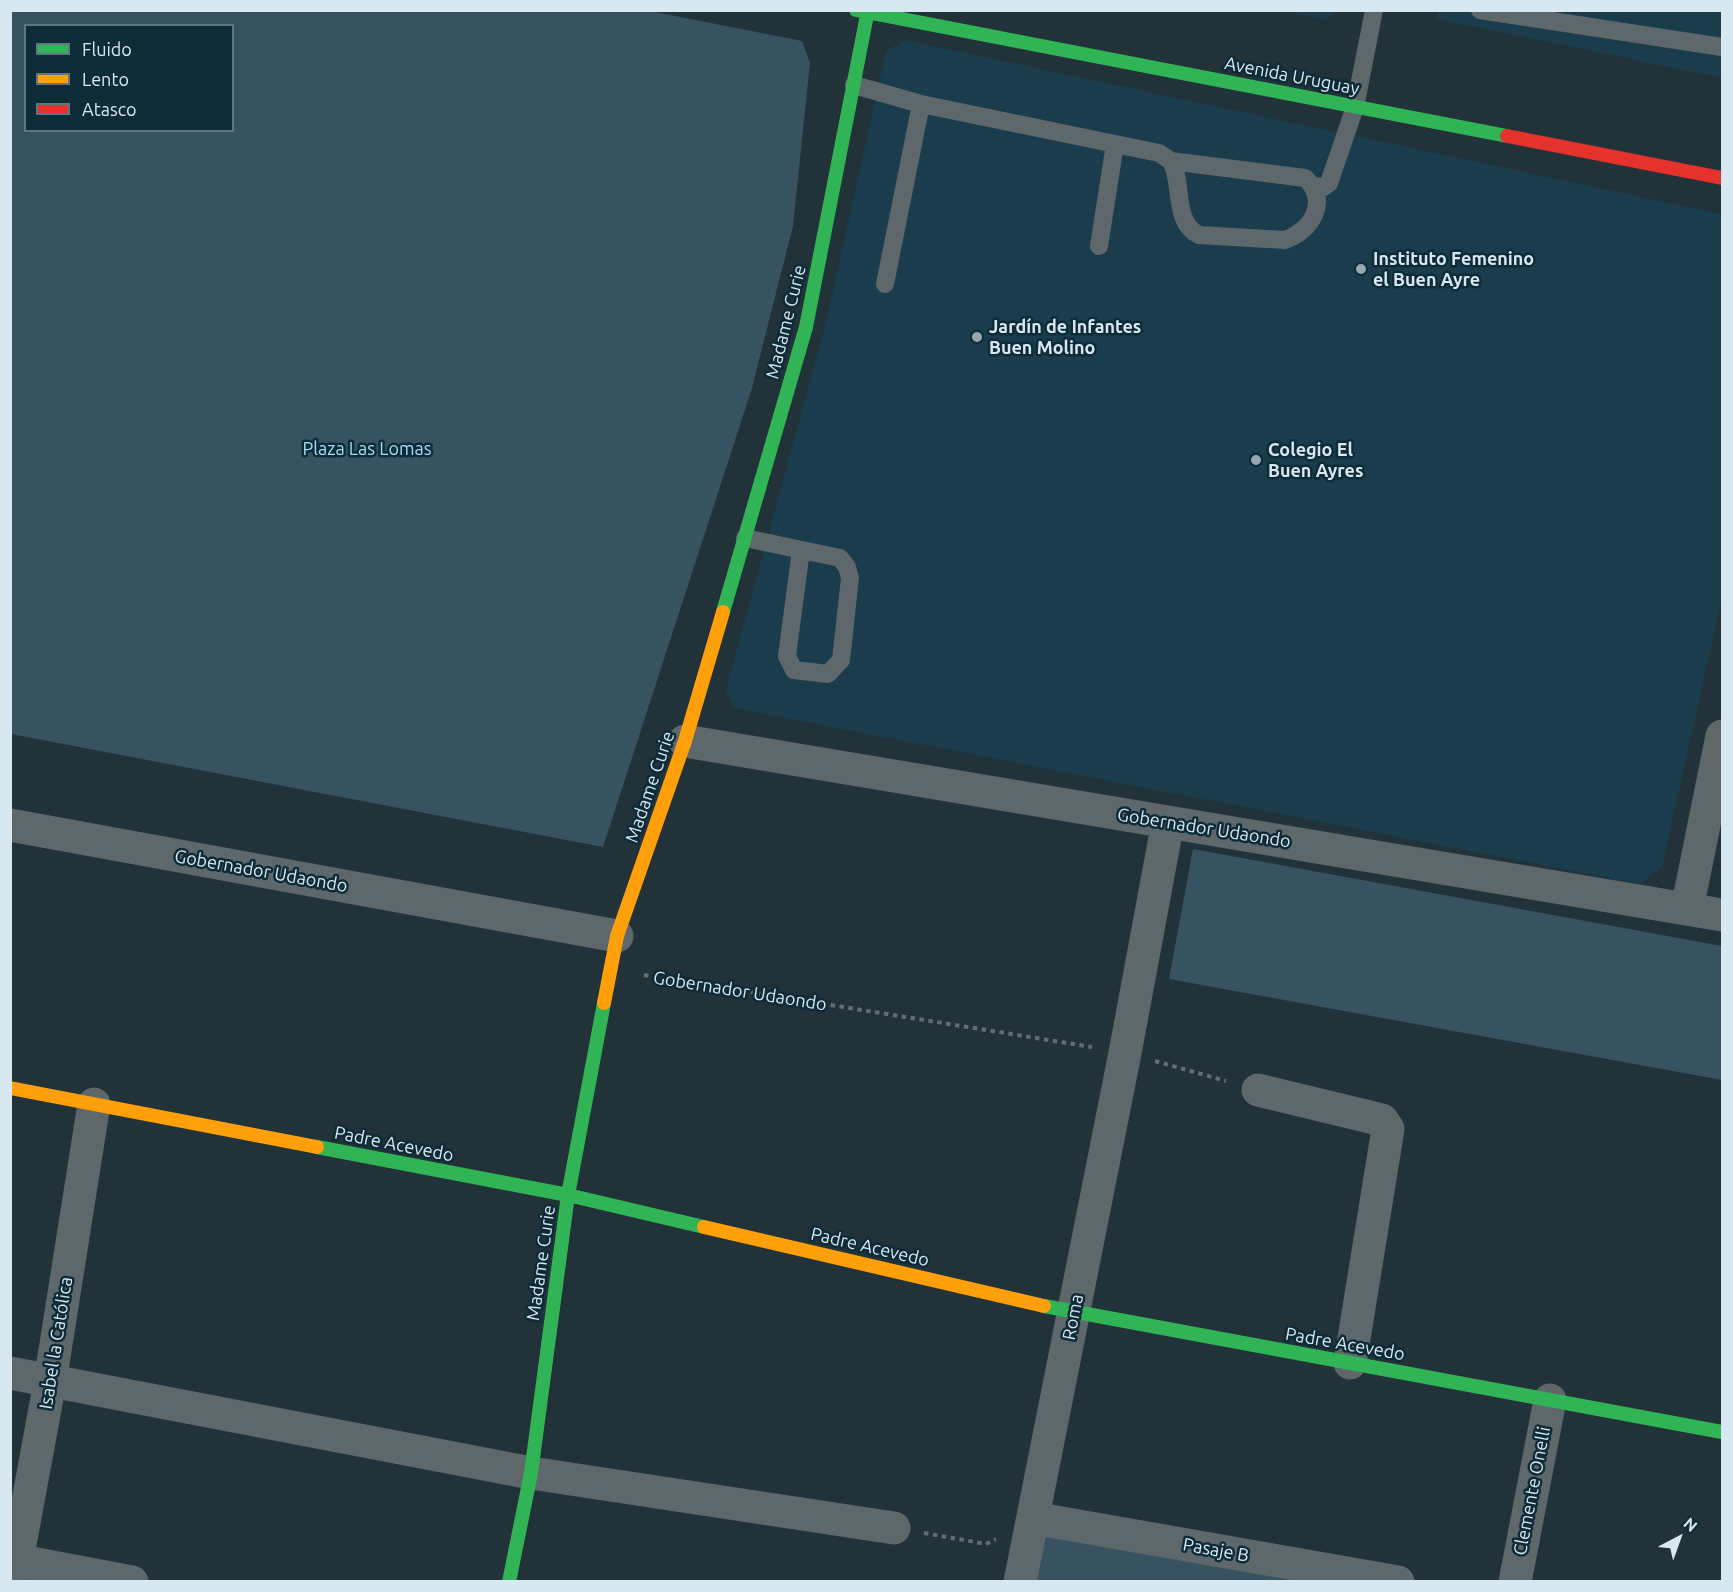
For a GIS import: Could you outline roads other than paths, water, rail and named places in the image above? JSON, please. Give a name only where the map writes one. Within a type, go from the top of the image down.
[{"type":"street","name":"Avenida Uruguay","points":[[864,11],[1722,178]]},
{"type":"street","name":"Madame Curie","points":[[509,1581],[531,1473],[568,1195],[617,936],[685,741],[806,327],[854,85],[864,11]]},
{"type":"street","points":[[1687,909],[1722,736]]},
{"type":"street","name":"Gobernador Udaondo","points":[[685,741],[1722,915]]},
{"type":"street","name":"Roma","points":[[1020,1581],[1125,1053],[1168,822]]},
{"type":"street","name":"Gobernador Udaondo","points":[[10,825],[617,936]]},
{"type":"street","name":"Padre Acevedo","points":[[10,1088],[568,1195],[1074,1313],[1722,1432]]},
{"type":"street","points":[[1258,1090],[1382,1120],[1388,1129],[1350,1363]]},
{"type":"street","name":"Isabel la Católica","points":[[14,1567],[50,1382],[93,1104]]},
{"type":"street","points":[[10,1373],[531,1473],[894,1528]]},
{"type":"street","name":"Clemente Onelli","points":[[1515,1581],[1550,1400]]},
{"type":"street","name":"Pasaje B","points":[[1033,1518],[1398,1581]]},
{"type":"street","points":[[14,1567],[132,1581]]},
{"type":"lane","points":[[1314,186],[1324,187],[1329,183],[1355,107],[1374,10]]},
{"type":"lane","points":[[1480,10],[1722,47]]},
{"type":"lane","points":[[854,85],[921,105],[1159,153],[1171,160],[1305,178],[1314,186],[1318,200],[1312,223],[1297,236],[1285,240],[1199,235],[1190,231],[1183,221],[1178,173],[1171,160]]},
{"type":"lane","points":[[885,284],[921,105]]},
{"type":"lane","points":[[1099,246],[1115,144]]},
{"type":"lane","points":[[745,538],[840,558],[847,567],[850,578],[841,660],[828,674],[794,670],[787,656],[801,550]]},
{"type":"place","name":"Instituto Femenino el Buen Ayre","points":[[1361,269]]},
{"type":"place","name":"Jardín de Infantes Buen Molino","points":[[977,337]]},
{"type":"place","name":"Colegio El Buen Ayres","points":[[1256,460]]},
{"type":"park label","name":"Plaza Las Lomas","points":[[367,449]]}]
